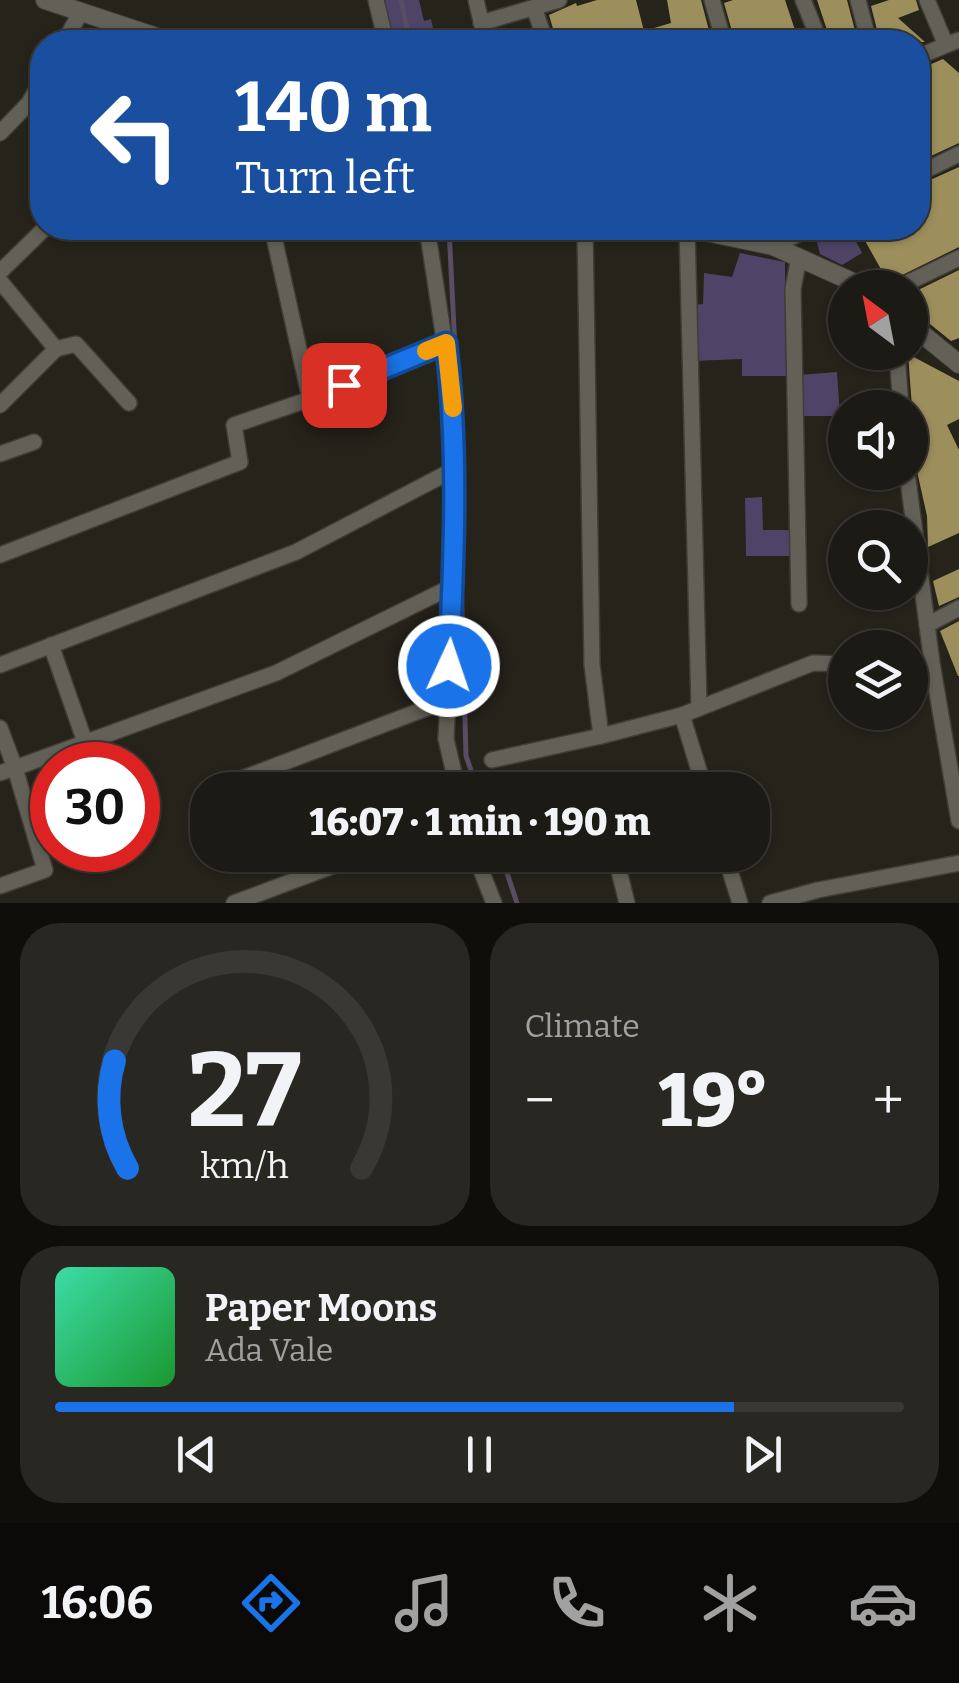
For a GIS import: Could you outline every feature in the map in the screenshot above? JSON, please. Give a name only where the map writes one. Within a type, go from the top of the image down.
[{"type":"street","points":[[44,0],[138,30]]},
{"type":"street","points":[[376,0],[383,30]]},
{"type":"street","points":[[476,0],[483,30]]},
{"type":"street","points":[[481,23],[559,0]]},
{"type":"street","points":[[712,0],[721,30]]},
{"type":"street","points":[[804,0],[815,30]]},
{"type":"street","points":[[858,0],[866,30]]},
{"type":"street","points":[[927,0],[953,43]]},
{"type":"street","points":[[534,8],[542,30]]},
{"type":"street","points":[[0,133],[29,103]]},
{"type":"street","points":[[930,168],[959,154]]},
{"type":"street","points":[[0,272],[33,240]]},
{"type":"street","points":[[275,240],[310,400]]},
{"type":"street","points":[[429,240],[453,398],[453,586],[446,739],[454,772]]},
{"type":"street","points":[[585,240],[592,664],[601,736]]},
{"type":"street","points":[[687,240],[699,708]]},
{"type":"street","points":[[783,240],[799,256],[828,270]]},
{"type":"street","points":[[799,256],[793,288],[799,604]]},
{"type":"street","points":[[928,273],[959,258]]},
{"type":"street","points":[[0,281],[56,349]]},
{"type":"street","points":[[928,339],[959,364]]},
{"type":"street","points":[[0,555],[240,462],[234,425],[310,400],[446,343]]},
{"type":"street","points":[[0,406],[56,349],[76,344],[129,403]]},
{"type":"street","points":[[0,454],[34,442]]},
{"type":"street","points":[[0,665],[296,552],[453,470]]},
{"type":"street","points":[[909,490],[929,643],[952,737],[959,821]]},
{"type":"street","points":[[51,646],[85,742],[276,673],[453,586]]},
{"type":"street","points":[[926,625],[959,608]]},
{"type":"street","points":[[492,760],[682,716],[813,663],[828,663]]},
{"type":"street","points":[[259,772],[448,700]]},
{"type":"street","points":[[682,716],[699,772]]},
{"type":"street","points":[[0,728],[8,770],[45,870],[0,886]]},
{"type":"street","points":[[770,903],[959,863]]},
{"type":"street","points":[[234,903],[317,872]]},
{"type":"street","points":[[481,872],[494,903]]},
{"type":"street","points":[[619,872],[626,903]]},
{"type":"street","points":[[730,872],[740,903]]},
{"type":"shaded area","points":[[382,0],[419,0],[424,21],[431,19],[433,30],[388,30]]},
{"type":"shaded area","points":[[816,240],[855,240],[862,253],[842,265],[820,254]]},
{"type":"shaded area","points":[[740,253],[785,262],[786,376],[742,376],[742,359],[694,361],[692,305],[703,304],[704,273],[732,277]]},
{"type":"shaded area","points":[[837,372],[838,390],[828,390],[828,416],[798,416],[798,375]]},
{"type":"shaded area","points":[[762,497],[763,530],[789,530],[789,556],[746,556],[745,498]]},
{"type":"building","points":[[597,0],[636,0],[644,30],[553,30],[549,15],[576,3],[577,6]]},
{"type":"building","points":[[667,0],[701,0],[709,30],[647,30],[671,23]]},
{"type":"building","points":[[785,0],[795,30],[732,30],[724,3]]},
{"type":"building","points":[[817,0],[847,0],[855,30],[827,30]]},
{"type":"building","points":[[889,0],[916,0],[919,10],[898,18],[912,30],[877,30],[871,6]]},
{"type":"building","points":[[943,59],[959,73],[959,143],[930,156],[932,103],[930,65]]},
{"type":"building","points":[[959,167],[959,247],[912,270],[881,270],[865,240],[930,240],[930,180]]},
{"type":"building","points":[[959,270],[959,338],[951,341],[928,322],[928,285]]},
{"type":"building","points":[[928,365],[959,381],[959,419],[947,425],[959,450],[959,533],[928,547],[928,510],[921,490],[928,490],[928,390],[911,390],[909,370],[928,370]]},
{"type":"building","points":[[959,569],[959,597],[939,606],[933,581]]},
{"type":"building","points":[[959,621],[959,676],[958,676],[940,631]]},
{"type":"waterway","points":[[401,0],[407,30]]},
{"type":"waterway","points":[[450,240],[456,369]]},
{"type":"waterway","points":[[460,540],[466,756],[472,772]]},
{"type":"waterway","points":[[507,872],[517,903]]},
{"type":"slow traffic","points":[[426,351],[446,343],[453,408]]},
{"type":"route","points":[[344,385],[446,343],[453,398],[449,666]]}]
